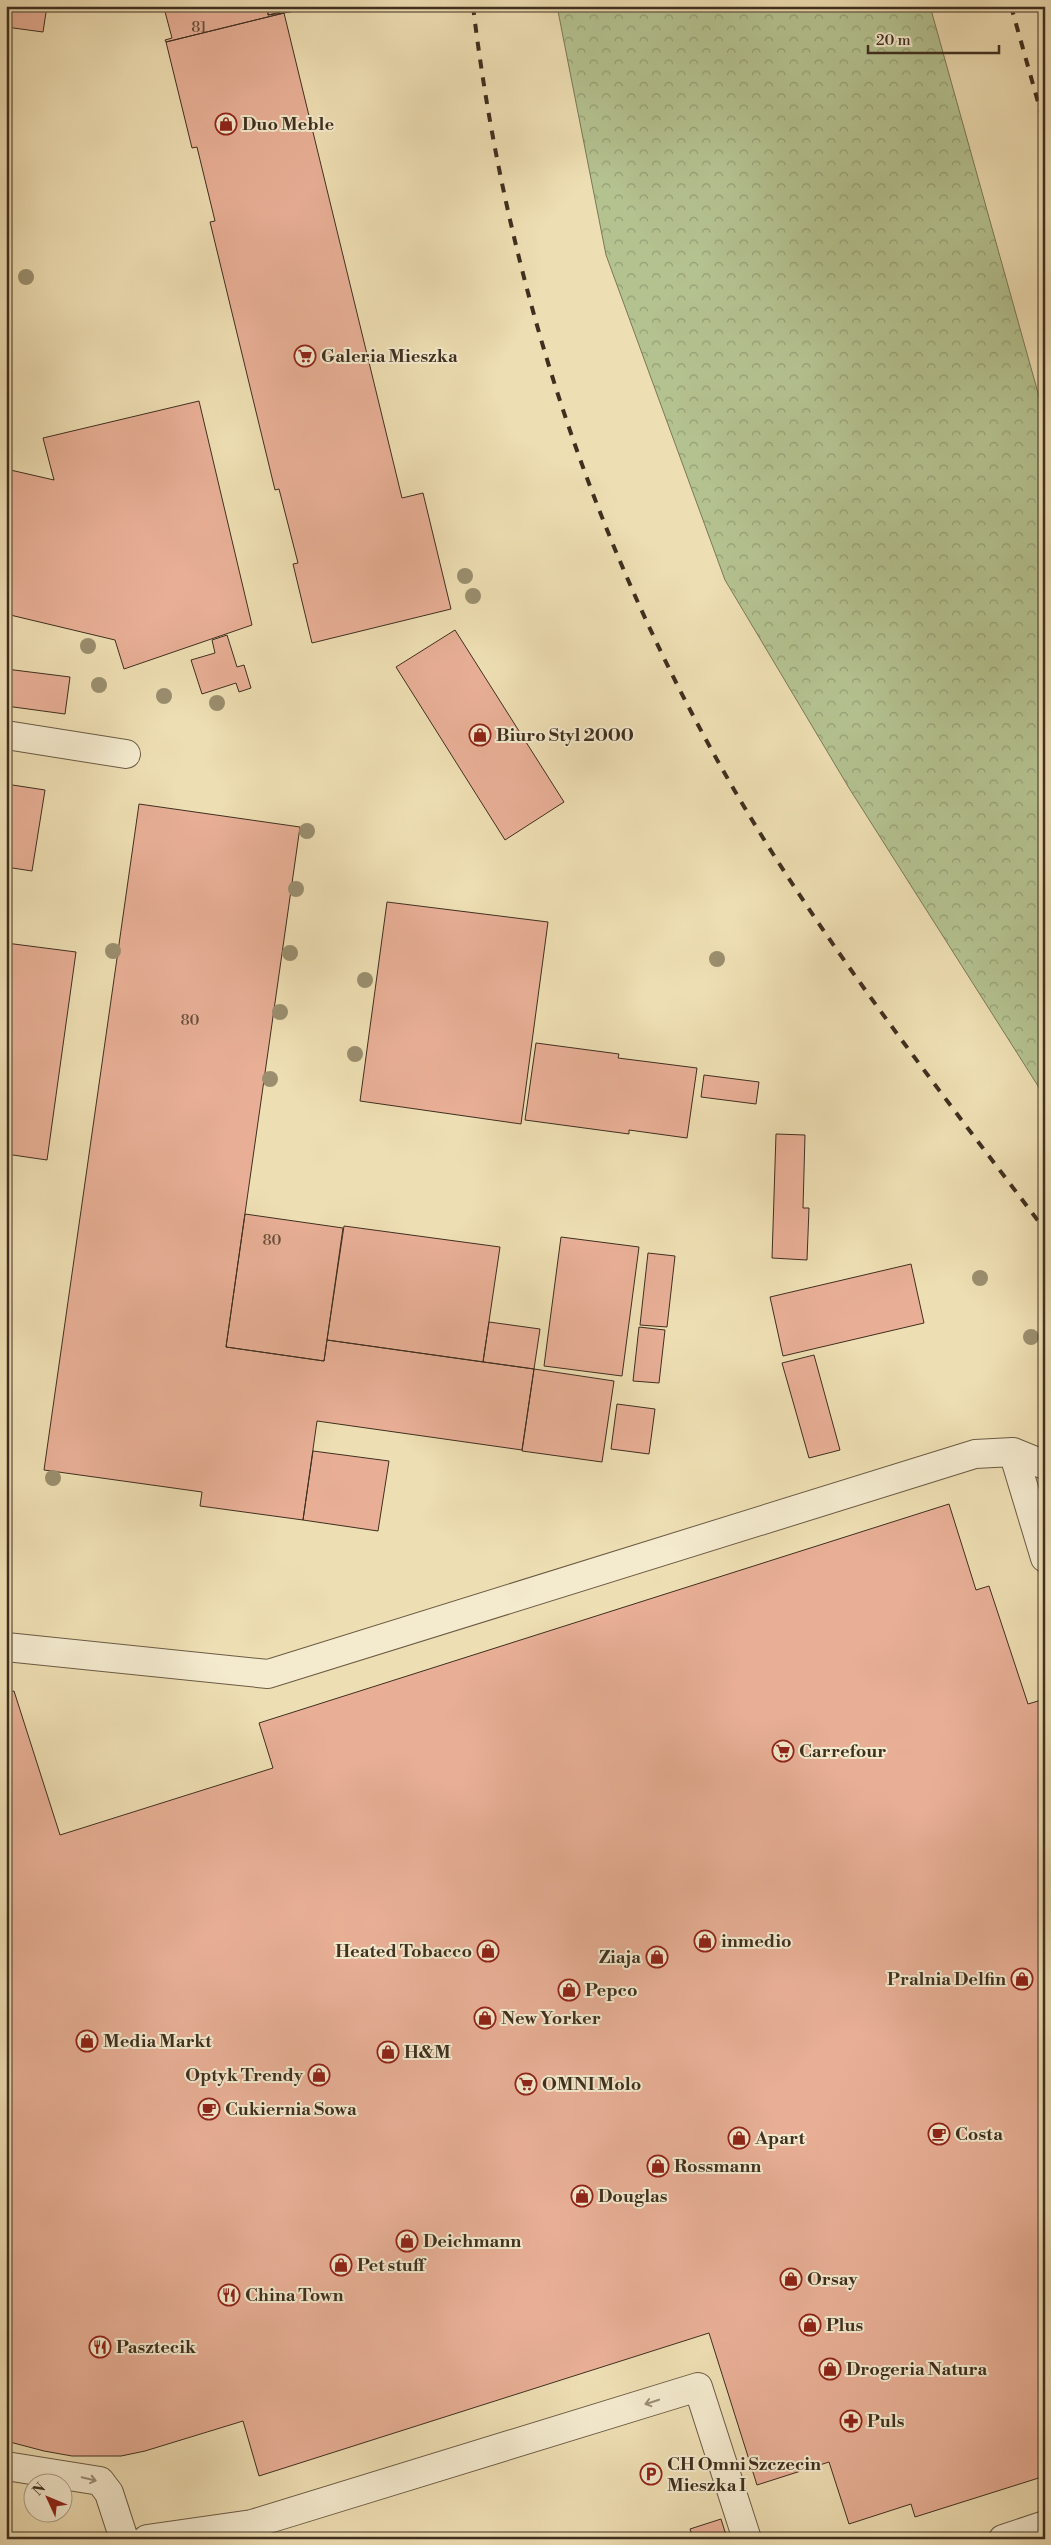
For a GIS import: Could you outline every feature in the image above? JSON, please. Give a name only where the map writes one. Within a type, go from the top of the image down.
[{"type":"street","points":[[6,736],[126,754]]},
{"type":"street","points":[[1013,1452],[1045,1558]]},
{"type":"street","points":[[6,1647],[268,1674],[975,1454],[1013,1452],[1045,1466]]},
{"type":"street","points":[[148,2539],[252,2524],[497,2447],[599,2419],[698,2386],[747,2539]]},
{"type":"street","points":[[6,2466],[100,2481],[109,2493],[124,2539]]},
{"type":"street","points":[[1003,2539],[1045,2524]]},
{"type":"green space","points":[[557,6],[930,6],[1045,418],[1045,1097],[849,788],[725,580],[606,255]]},
{"type":"building","points":[[6,6],[47,6],[43,32],[6,27]]},
{"type":"building","points":[[159,6],[268,6],[268,15],[284,11],[284,13],[166,42],[165,40],[172,38],[164,8],[160,10]]},
{"type":"building","points":[[268,6],[290,6],[291,12],[268,15]]},
{"type":"building","name":"Galeria Mieszka","points":[[284,13],[402,498],[423,493],[451,609],[312,643],[293,564],[298,563],[279,489],[275,490],[210,222],[215,221],[197,147],[192,148],[166,42]]},
{"type":"building","points":[[199,401],[252,625],[124,669],[115,640],[6,614],[6,469],[54,480],[43,438]]},
{"type":"building","name":"Biuro Styl 2000","points":[[455,630],[564,802],[505,840],[396,667]]},
{"type":"building","points":[[227,635],[237,667],[244,665],[251,688],[239,692],[236,683],[202,694],[191,660],[215,653],[212,640]]},
{"type":"building","points":[[6,669],[70,677],[65,714],[6,706]]},
{"type":"building","points":[[6,784],[45,790],[32,871],[6,867]]},
{"type":"building","points":[[139,804],[300,827],[226,1347],[324,1361],[327,1340],[534,1369],[522,1450],[317,1421],[303,1520],[200,1506],[202,1492],[44,1470]]},
{"type":"building","points":[[387,902],[548,922],[521,1124],[360,1101]]},
{"type":"building","points":[[6,943],[76,952],[47,1160],[6,1154]]},
{"type":"building","points":[[536,1043],[619,1054],[618,1058],[697,1068],[687,1138],[629,1130],[629,1134],[525,1120]]},
{"type":"building","points":[[704,1075],[759,1082],[756,1104],[701,1097]]},
{"type":"building","points":[[776,1134],[805,1135],[803,1208],[809,1208],[807,1260],[772,1258]]},
{"type":"building","points":[[245,1214],[343,1228],[324,1361],[226,1347]]},
{"type":"building","points":[[344,1226],[500,1247],[483,1362],[327,1340]]},
{"type":"building","points":[[561,1237],[639,1247],[622,1376],[544,1366]]},
{"type":"building","points":[[648,1253],[675,1256],[667,1327],[640,1325]]},
{"type":"building","points":[[911,1264],[924,1323],[783,1356],[770,1297]]},
{"type":"building","points":[[489,1322],[540,1329],[534,1369],[483,1362]]},
{"type":"building","points":[[639,1327],[665,1330],[659,1383],[633,1381]]},
{"type":"building","points":[[814,1355],[840,1450],[809,1458],[782,1363]]},
{"type":"building","points":[[534,1369],[614,1381],[602,1462],[522,1451]]},
{"type":"building","points":[[617,1404],[655,1409],[649,1454],[611,1449]]},
{"type":"building","points":[[313,1451],[389,1461],[378,1531],[303,1520]]},
{"type":"building","name":"OMNI Molo","points":[[949,1504],[976,1590],[989,1586],[1028,1704],[1045,1699],[1045,2476],[915,2517],[911,2504],[849,2524],[829,2462],[757,2485],[709,2333],[259,2476],[243,2421],[145,2451],[121,2456],[72,2456],[6,2441],[6,1693],[14,1691],[60,1835],[273,1768],[259,1723]]},
{"type":"building","points":[[721,2519],[726,2535],[714,2539],[693,2539],[690,2529]]},
{"type":"railway","points":[[473,6],[489,115],[511,223],[538,330],[572,435],[610,538],[655,639],[705,737],[760,833],[793,884],[862,985],[934,1084],[1045,1230]]},
{"type":"railway","points":[[1011,6],[1045,127]]},
{"type":"railway","points":[[1039,6],[1045,28]]},
{"type":"place","name":"Duo Meble","points":[[226,124]]},
{"type":"place","name":"Galeria Mieszka","points":[[305,356]]},
{"type":"place","name":"Biuro Styl 2000","points":[[480,735]]},
{"type":"place","name":"Carrefour","points":[[783,1751]]},
{"type":"place","name":"inmedio","points":[[705,1941]]},
{"type":"place","name":"Heated Tobacco","points":[[488,1951]]},
{"type":"place","name":"Ziaja","points":[[657,1957]]},
{"type":"place","name":"Pralnia Delfin","points":[[1022,1979]]},
{"type":"place","name":"Pepco","points":[[569,1990]]},
{"type":"place","name":"New Yorker","points":[[485,2018]]},
{"type":"place","name":"Media Markt","points":[[87,2041]]},
{"type":"place","name":"H&M","points":[[388,2052]]},
{"type":"place","name":"Optyk Trendy","points":[[319,2075]]},
{"type":"place","name":"OMNI Molo","points":[[526,2084]]},
{"type":"place","name":"Cukiernia Sowa","points":[[209,2109]]},
{"type":"place","name":"Costa","points":[[939,2134]]},
{"type":"place","name":"Apart","points":[[739,2138]]},
{"type":"place","name":"Rossmann","points":[[658,2166]]},
{"type":"place","name":"Douglas","points":[[582,2196]]},
{"type":"place","name":"Deichmann","points":[[407,2241]]},
{"type":"place","name":"Pet stuff","points":[[341,2265]]},
{"type":"place","name":"Orsay","points":[[791,2279]]},
{"type":"place","name":"China Town","points":[[229,2295]]},
{"type":"place","name":"Plus","points":[[810,2325]]},
{"type":"place","name":"Pasztecik","points":[[100,2347]]},
{"type":"place","name":"Drogeria Natura","points":[[830,2369]]},
{"type":"place","name":"Puls","points":[[851,2421]]},
{"type":"place","name":"CH Omni Szczecin Mieszka I","points":[[651,2474]]}]
